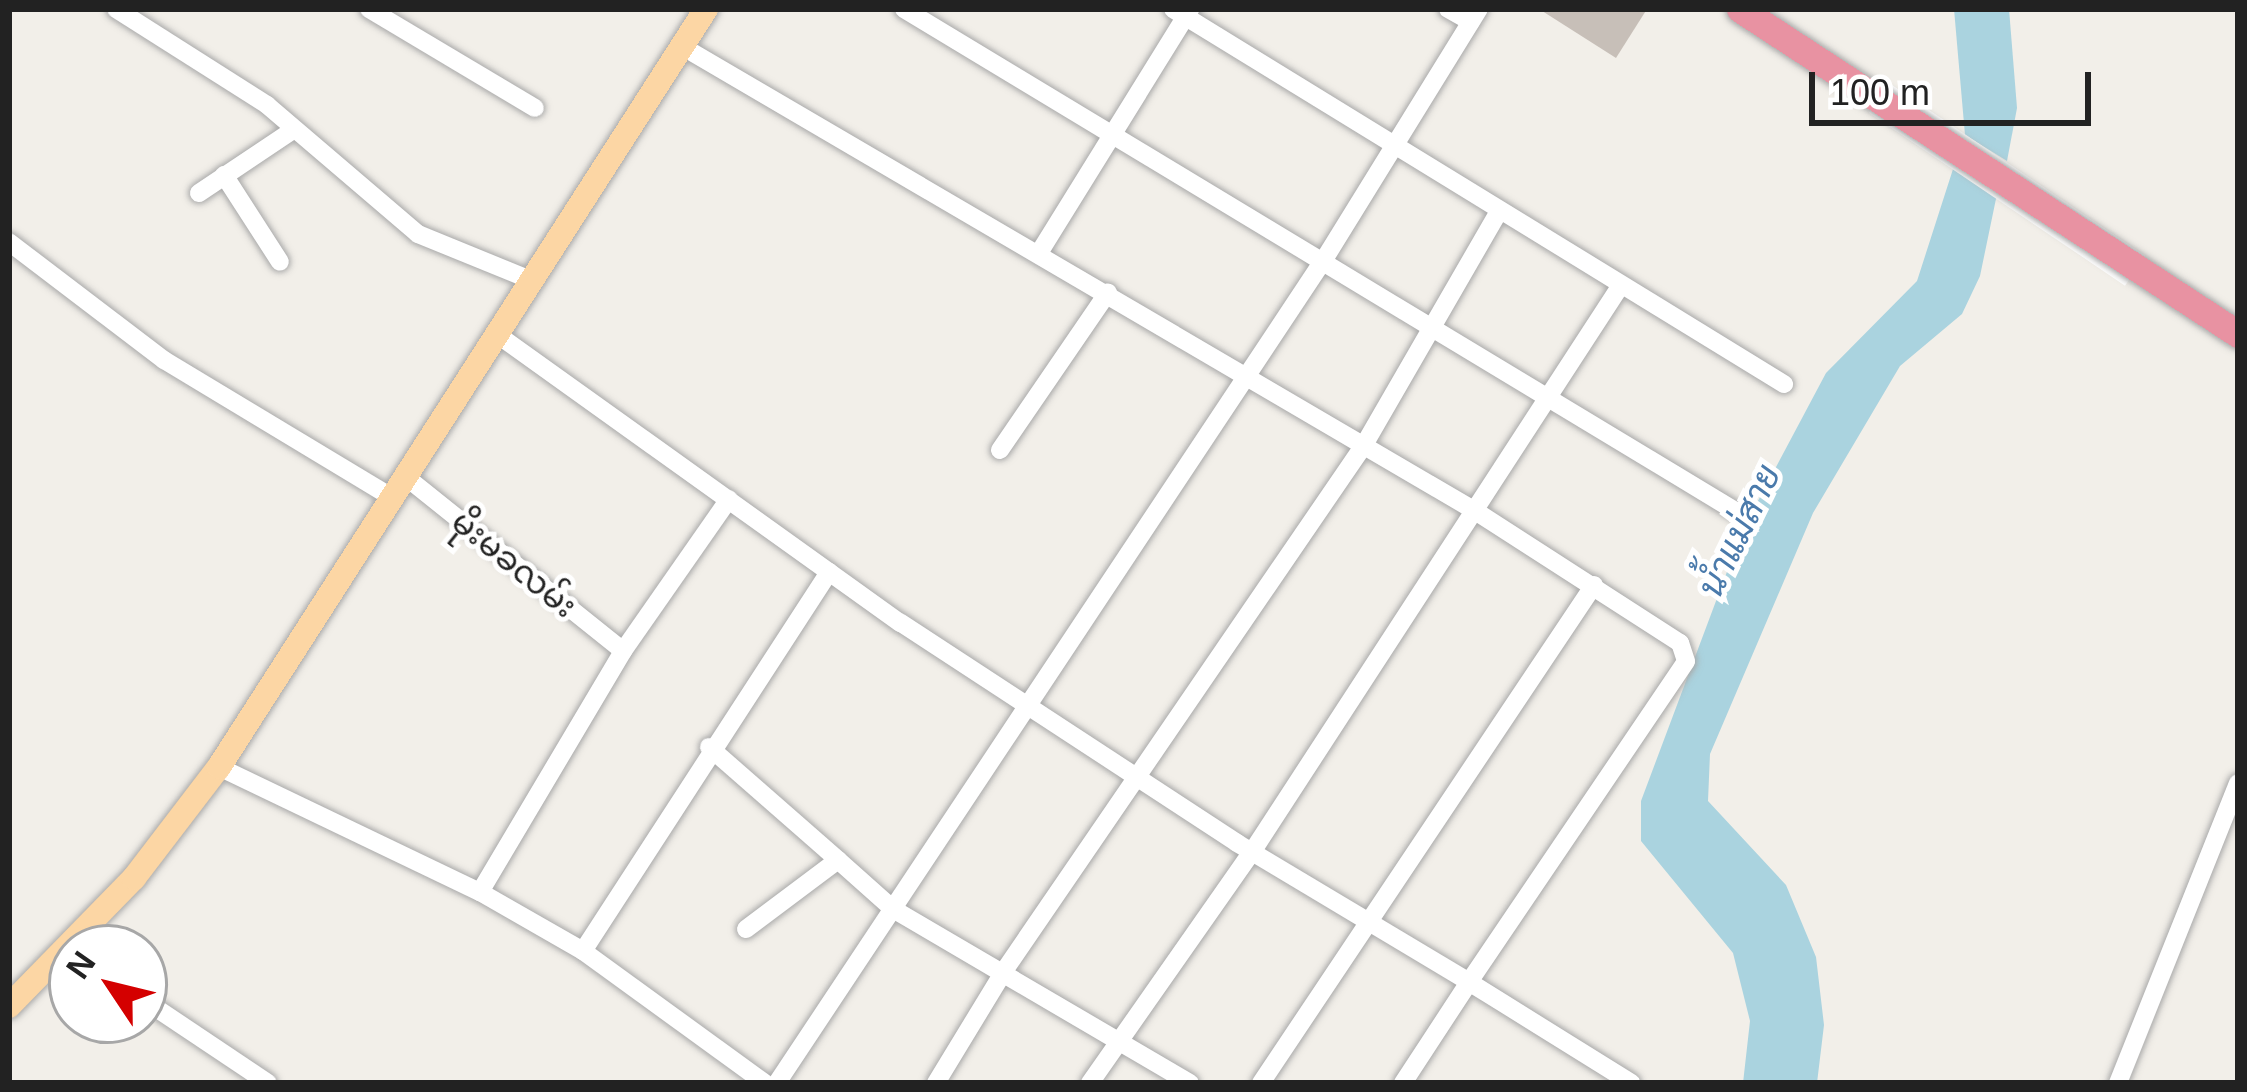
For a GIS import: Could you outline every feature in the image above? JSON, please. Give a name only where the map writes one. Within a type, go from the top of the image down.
[{"type":"highway","points":[[1740,9],[2238,334]]},
{"type":"main road","points":[[92,924],[219,767],[706,9]]},
{"type":"main road","points":[[9,1006],[19,986],[48,966]]},
{"type":"street","points":[[116,9],[293,130],[418,234],[533,281]]},
{"type":"street","points":[[369,9],[535,108]]},
{"type":"street","points":[[904,9],[1324,258],[1737,512]]},
{"type":"street","points":[[777,1083],[1396,147],[1475,16],[1448,9]]},
{"type":"street","points":[[1039,253],[1183,12],[1784,384]]},
{"type":"street","points":[[683,47],[1477,512],[1680,643],[1686,661],[1403,1083]]},
{"type":"street","points":[[200,193],[293,130]]},
{"type":"street","points":[[224,176],[280,262]]},
{"type":"street","points":[[936,1083],[1004,971],[1141,778],[1364,445],[1499,211]]},
{"type":"street","name":"မိုးမခလမ်း","points":[[9,242],[164,360],[399,487],[623,651]]},
{"type":"street","points":[[1090,1083],[1252,852],[1621,285]]},
{"type":"street","points":[[1000,450],[1108,292]]},
{"type":"street","points":[[498,335],[829,572],[1252,852],[1631,1083]]},
{"type":"street","points":[[480,892],[623,651],[728,499]]},
{"type":"street","points":[[583,952],[709,747],[829,572]]},
{"type":"street","points":[[1261,1083],[1367,918],[1594,585]]},
{"type":"street","points":[[709,747],[893,909],[1190,1083]]},
{"type":"street","points":[[219,767],[480,892],[583,952],[766,1083]]},
{"type":"street","points":[[2118,1083],[2238,783]]},
{"type":"street","points":[[746,928],[838,860]]},
{"type":"street","points":[[168,1016],[268,1083]]},
{"type":"water","points":[[1954,9],[2009,9],[2017,108],[2007,161],[1965,135]]},
{"type":"water","points":[[1954,166],[1997,194],[1980,276],[1962,314],[1900,366],[1813,513],[1710,754],[1708,801],[1786,885],[1816,957],[1824,1025],[1817,1083],[1743,1083],[1750,1021],[1733,953],[1641,841],[1641,801],[1743,529],[1826,373],[1917,281]]},
{"type":"pier","points":[[1889,83],[2145,256],[2125,286],[1869,113]]},
{"type":"building","points":[[1539,9],[1647,9],[1616,58]]},
{"type":"water label","name":"น้ำแม่สาย","points":[[1739,531]]}]
